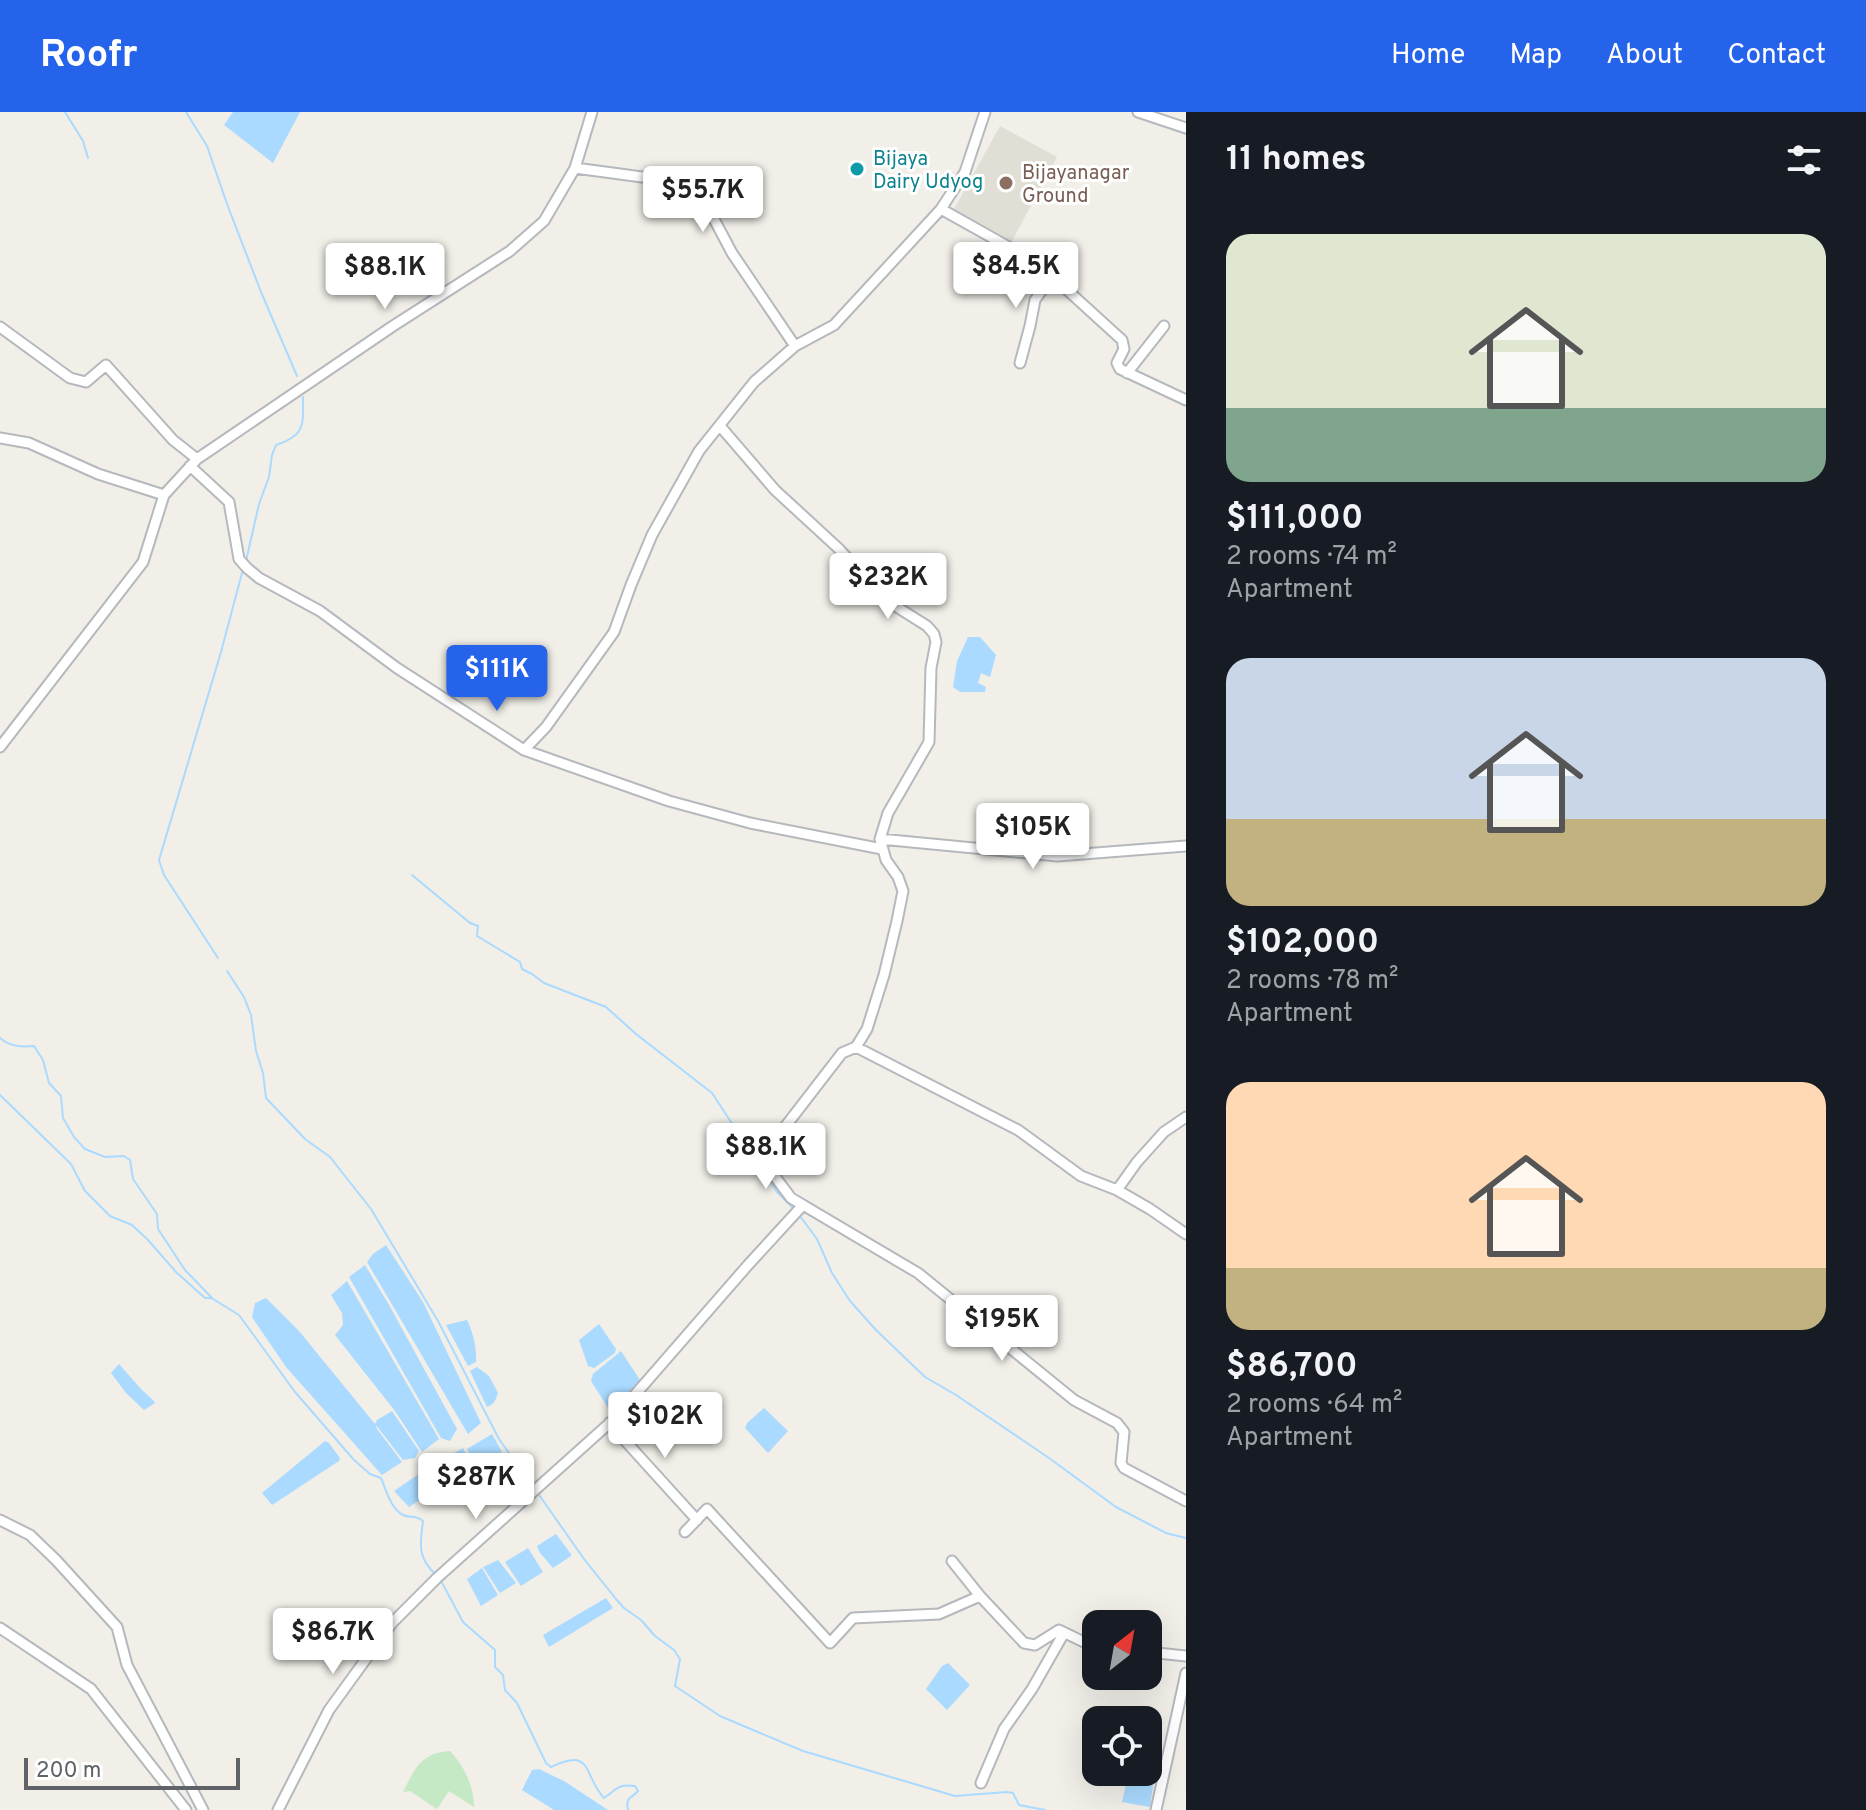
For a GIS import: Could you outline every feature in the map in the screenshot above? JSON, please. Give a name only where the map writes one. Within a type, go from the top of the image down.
[{"type":"street","points":[[0,747],[143,562],[164,495],[193,462],[510,251],[544,221],[575,168],[592,112]]},
{"type":"street","points":[[524,750],[546,727],[614,632],[652,535],[699,451],[754,382],[795,346],[834,325],[941,209],[965,172],[985,112]]},
{"type":"street","points":[[1138,112],[1186,128]]},
{"type":"street","points":[[575,168],[657,179],[687,194],[714,219],[732,253],[795,346]]},
{"type":"street","points":[[941,209],[1022,254],[1052,276],[1122,340],[1124,349],[1117,367],[1186,400]]},
{"type":"street","points":[[1005,287],[1022,254]]},
{"type":"street","points":[[1020,363],[1035,300],[1052,276]]},
{"type":"street","points":[[1127,373],[1164,326]]},
{"type":"street","points":[[0,327],[70,378],[86,382],[106,365],[229,502],[239,559],[247,568],[259,578],[320,611],[397,668],[524,750],[669,801],[750,823],[881,844],[1057,856],[1186,846]]},
{"type":"street","points":[[720,426],[775,490],[838,548],[878,595],[927,626],[936,642],[931,668],[929,742],[888,813],[881,844],[903,891],[884,975],[867,1029],[856,1047],[842,1053],[771,1145],[767,1166],[791,1198],[918,1273],[1074,1400],[1117,1423],[1124,1432],[1121,1463],[1124,1468],[1186,1501]]},
{"type":"street","points":[[0,438],[29,443],[98,474],[164,495]]},
{"type":"street","points":[[856,1047],[1018,1130],[1081,1176],[1117,1190],[1186,1234]]},
{"type":"street","points":[[1117,1190],[1164,1132],[1186,1117]]},
{"type":"street","points":[[278,1810],[329,1710],[392,1623],[439,1576],[609,1423],[803,1205]]},
{"type":"street","points":[[609,1423],[697,1520]]},
{"type":"street","points":[[685,1532],[707,1509],[830,1643],[853,1618],[939,1614],[980,1596]]},
{"type":"street","points":[[0,1520],[30,1535],[117,1627],[127,1665],[203,1810]]},
{"type":"street","points":[[952,1561],[1024,1643],[1035,1645],[1059,1630],[1082,1641]]},
{"type":"street","points":[[981,1783],[1004,1729],[1032,1689],[1064,1633]]},
{"type":"street","points":[[2,1634],[91,1689],[186,1810]]},
{"type":"street","points":[[1162,1653],[1186,1656]]},
{"type":"street","points":[[1156,1810],[1186,1673]]},
{"type":"shaded area","name":"Bijayanagar Ground","points":[[1000,126],[1057,157],[1012,241],[954,209]]},
{"type":"green space","points":[[450,1751],[467,1777],[474,1807],[449,1791],[437,1809],[410,1791],[403,1792],[420,1763],[432,1755]]},
{"type":"water","points":[[233,112],[300,112],[273,163],[224,125]]},
{"type":"water","points":[[968,637],[980,637],[996,655],[990,677],[981,673],[978,683],[986,687],[985,692],[960,692],[953,687],[957,661]]},
{"type":"water","points":[[386,1245],[423,1302],[481,1423],[468,1434],[367,1262]]},
{"type":"water","points":[[365,1265],[457,1429],[450,1441],[441,1438],[349,1277]]},
{"type":"water","points":[[347,1281],[439,1439],[422,1452],[395,1411],[335,1335],[343,1325],[342,1313],[331,1295]]},
{"type":"water","points":[[266,1298],[299,1331],[375,1424],[392,1411],[419,1451],[415,1458],[403,1460],[376,1425],[402,1462],[382,1475],[286,1367],[252,1317],[255,1303]]},
{"type":"water","points":[[467,1320],[476,1357],[476,1362],[468,1366],[446,1325]]},
{"type":"water","points":[[599,1324],[616,1349],[594,1368],[588,1366],[579,1340]]},
{"type":"water","points":[[621,1351],[642,1383],[612,1414],[591,1381],[593,1374]]},
{"type":"water","points":[[119,1364],[155,1403],[144,1410],[126,1393],[111,1373]]},
{"type":"water","points":[[477,1367],[489,1376],[498,1393],[487,1407],[470,1371]]},
{"type":"water","points":[[764,1408],[788,1431],[768,1453],[745,1428]]},
{"type":"water","points":[[492,1434],[502,1452],[478,1466],[467,1449]]},
{"type":"water","points":[[325,1441],[340,1458],[339,1461],[272,1505],[262,1493]]},
{"type":"water","points":[[463,1448],[473,1469],[436,1490],[423,1471]]},
{"type":"water","points":[[513,1469],[521,1484],[490,1499],[485,1484]]},
{"type":"water","points":[[419,1474],[434,1491],[409,1507],[394,1491]]},
{"type":"water","points":[[556,1534],[571,1556],[553,1568],[537,1546]]},
{"type":"water","points":[[528,1548],[543,1572],[521,1586],[505,1562]]},
{"type":"water","points":[[498,1560],[516,1583],[500,1593],[483,1567]]},
{"type":"water","points":[[482,1568],[498,1595],[481,1606],[467,1579]]},
{"type":"water","points":[[606,1598],[613,1608],[549,1647],[543,1635]]},
{"type":"water","points":[[948,1663],[970,1685],[947,1710],[926,1689],[942,1666]]},
{"type":"water","points":[[539,1769],[564,1781],[608,1810],[554,1810],[522,1790],[532,1770]]},
{"type":"water","points":[[1126,1786],[1153,1786],[1150,1807],[1122,1802]]},
{"type":"waterway","points":[[65,112],[83,141],[88,158]]},
{"type":"waterway","points":[[186,112],[207,146],[261,292],[297,376]]},
{"type":"waterway","points":[[246,561],[272,455],[276,445],[293,437],[301,428],[303,397]]},
{"type":"waterway","points":[[218,958],[164,875],[159,860],[242,573]]},
{"type":"waterway","points":[[412,875],[470,923],[478,926],[477,936],[520,962],[522,969],[544,983],[606,1007],[712,1093],[777,1192],[794,1209]]},
{"type":"waterway","points":[[227,971],[244,997],[251,1015],[266,1098],[305,1139],[330,1157],[371,1209],[438,1321],[499,1439],[533,1487]]},
{"type":"waterway","points":[[0,1038],[12,1045],[34,1046],[43,1060],[49,1083],[61,1096],[63,1118],[85,1149],[105,1157],[124,1156],[130,1160],[133,1179],[157,1214],[158,1229],[185,1270],[213,1299],[239,1315],[295,1392],[354,1460],[370,1474],[381,1478],[395,1508],[403,1515],[423,1521],[421,1550],[436,1575]]},
{"type":"waterway","points":[[0,1095],[71,1164],[85,1191],[110,1216],[132,1225],[176,1272],[205,1298],[212,1298]]},
{"type":"waterway","points":[[800,1216],[817,1239],[832,1273],[850,1301],[925,1377],[1049,1458],[1116,1507],[1166,1533],[1186,1538]]},
{"type":"waterway","points":[[537,1492],[616,1599],[674,1650],[680,1659],[675,1686],[720,1716],[803,1751],[955,1796],[1007,1792],[1013,1793],[1019,1805],[1045,1810]]},
{"type":"waterway","points":[[440,1579],[463,1622],[495,1650],[495,1667],[503,1675],[505,1690],[517,1703],[546,1763],[551,1767],[574,1760],[581,1762],[604,1798],[621,1787],[635,1786],[638,1791],[628,1800],[628,1810]]},
{"type":"place","name":"Bijaya Dairy Udyog","points":[[857,169]]},
{"type":"place","name":"Bijayanagar Ground","points":[[1006,183]]}]
